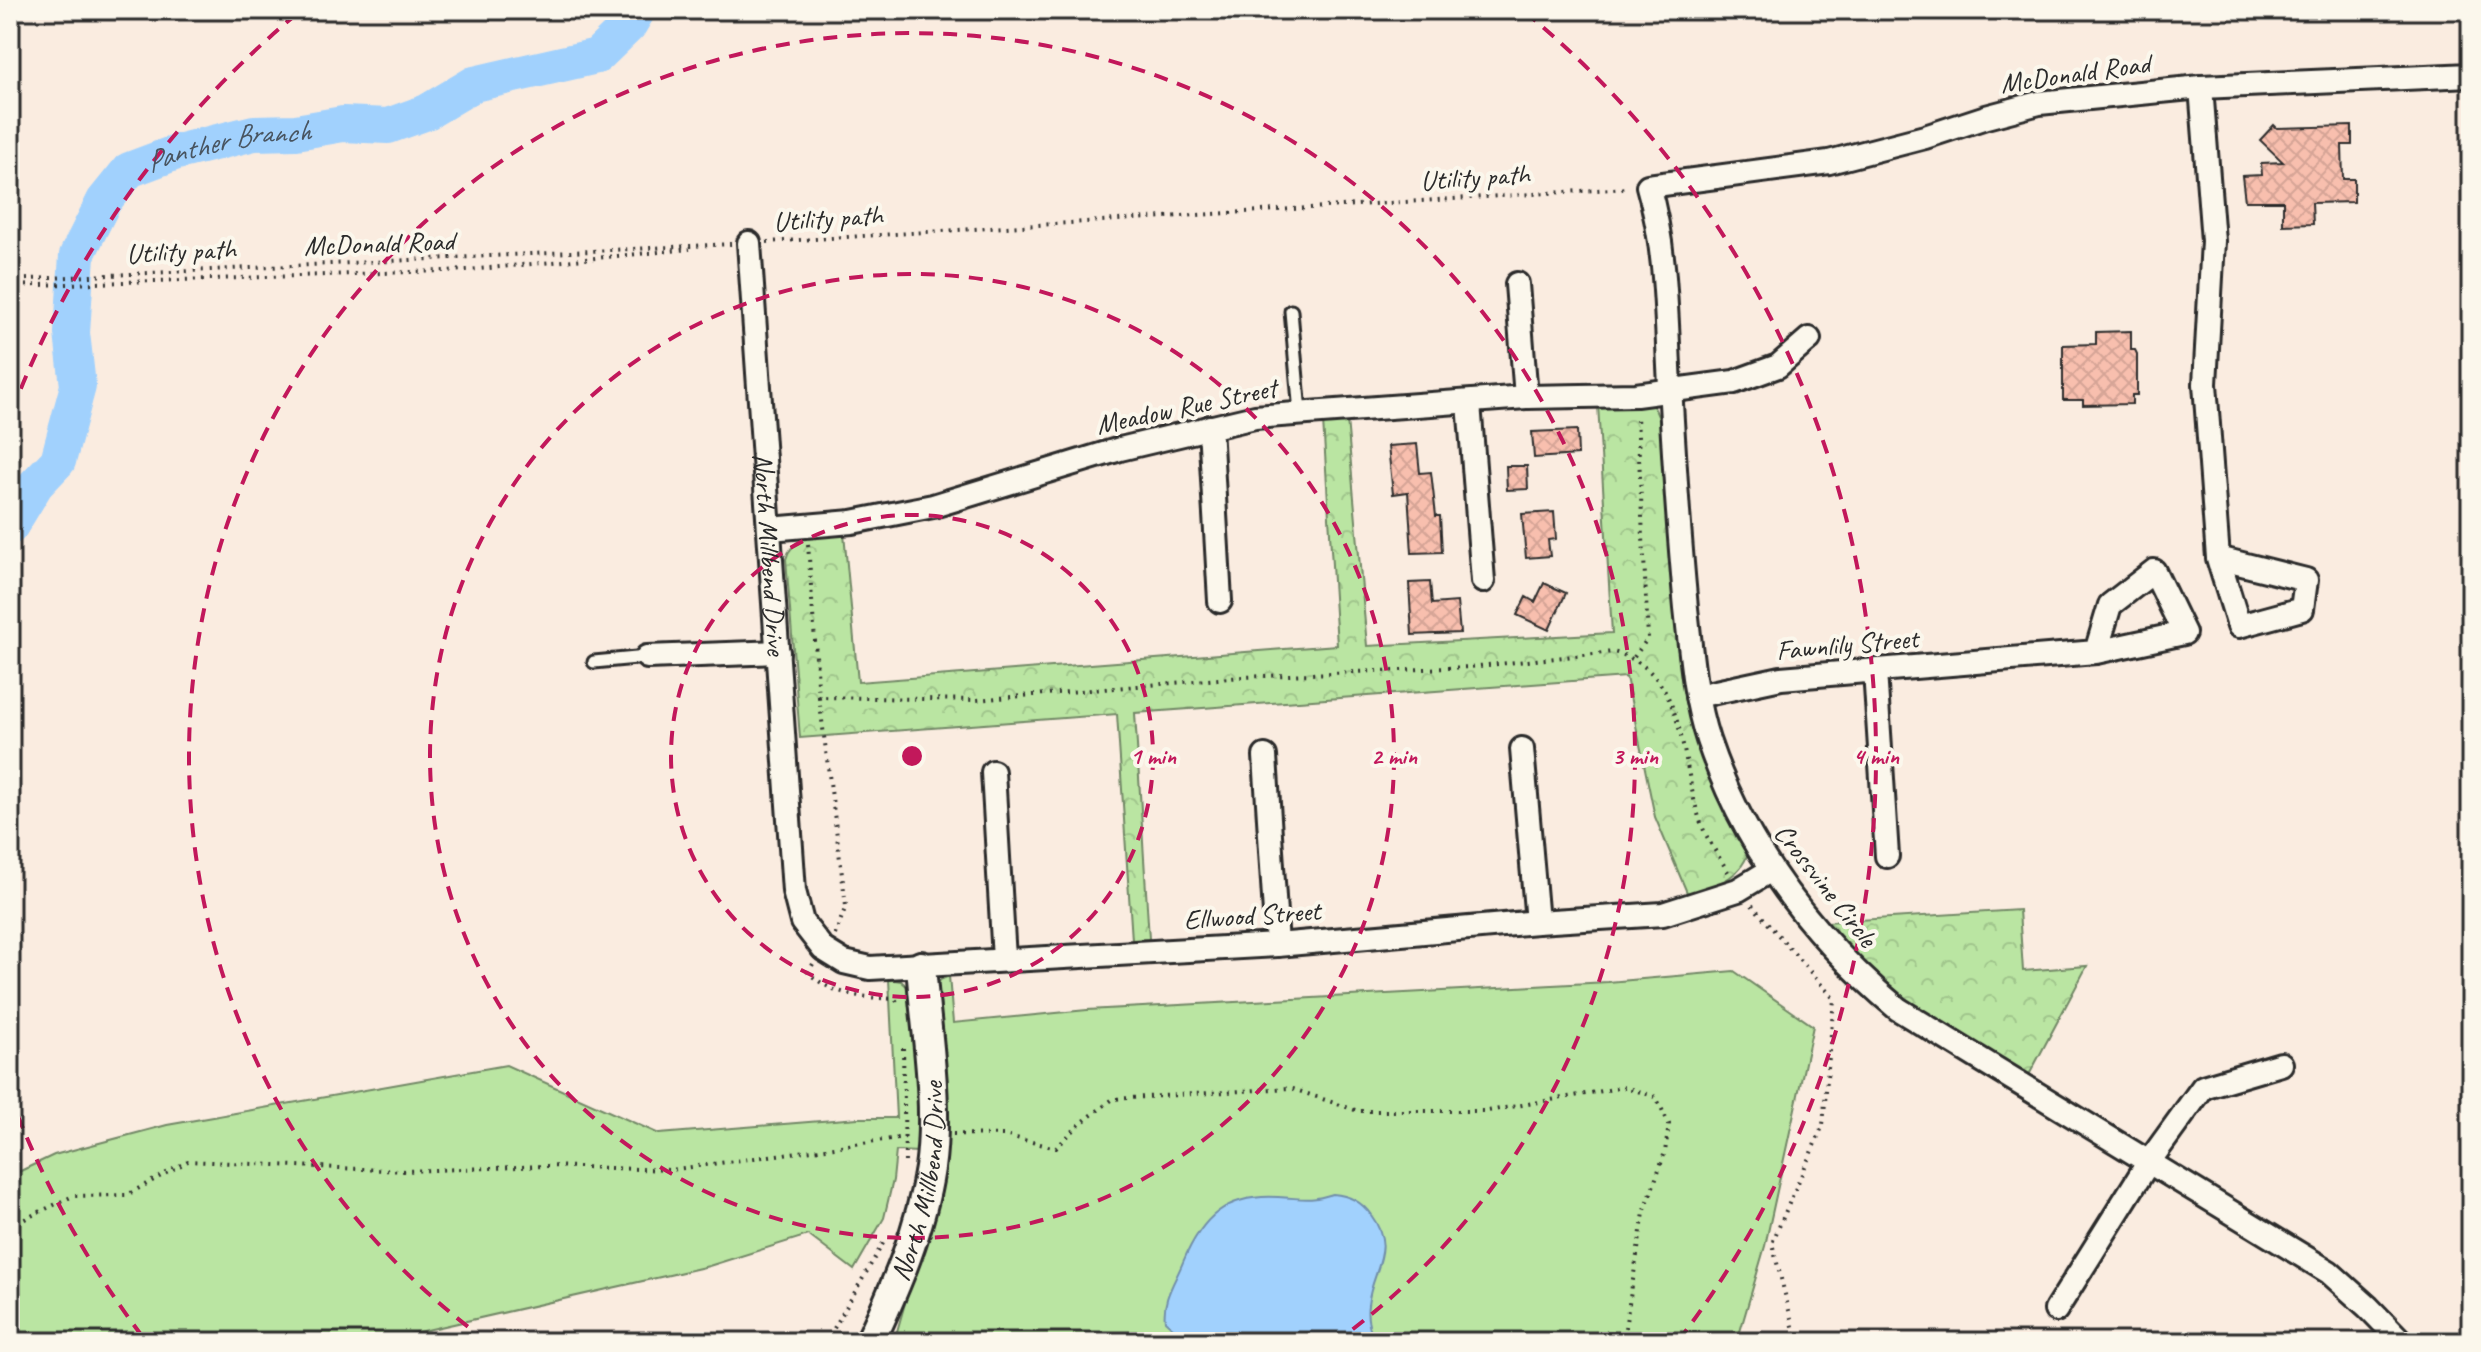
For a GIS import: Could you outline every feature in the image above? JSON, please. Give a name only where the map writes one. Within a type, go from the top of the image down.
[{"type":"street","name":"McDonald Road","points":[[1648,186],[1829,162],[2039,103],[2201,87],[2471,75]]},
{"type":"street","points":[[2201,87],[2213,241],[2205,384],[2218,558]]},
{"type":"street","name":"Crossvine Circle","points":[[1648,186],[1661,243],[1682,565],[1697,696],[1707,738],[1719,769],[1748,833],[1771,870],[1824,939],[1859,976],[1898,1009],[2329,1272],[2402,1342]]},
{"type":"street","name":"North Millbend Drive","points":[[749,243],[794,891],[802,922],[823,949]]},
{"type":"street","points":[[1517,284],[1526,397]]},
{"type":"street","name":"Meadow Rue Street","points":[[770,529],[852,522],[933,506],[1059,467],[1255,417],[1526,397],[1636,395],[1734,382],[1778,366],[1809,339]]},
{"type":"street","points":[[1469,403],[1483,581]]},
{"type":"street","points":[[1210,427],[1220,601]]},
{"type":"street","points":[[647,657],[778,652]]},
{"type":"street","name":"Fawnlily Street","points":[[1697,696],[1781,678],[2096,652]]},
{"type":"street","points":[[1875,671],[1887,856]]},
{"type":"street","points":[[1522,749],[1537,922]]},
{"type":"street","points":[[1265,756],[1277,945]]},
{"type":"street","points":[[993,772],[1004,959]]},
{"type":"street","name":"Ellwood Street","points":[[823,949],[844,962],[870,968],[921,966],[1277,945],[1663,914],[1738,890],[1771,870]]},
{"type":"street","name":"North Millbend Drive","points":[[870,1342],[891,1297],[914,1231],[930,1168],[931,1102],[921,966]]},
{"type":"street","points":[[2056,1310],[2148,1163],[2203,1087],[2281,1064]]},
{"type":"lane","points":[[1291,311],[1300,413]]},
{"type":"lane","points":[[594,662],[647,657]]},
{"type":"path","name":"Utility path","points":[[10,283],[749,243],[1648,186]]},
{"type":"path","name":"McDonald Road","points":[[10,283],[469,270],[749,243]]},
{"type":"path","points":[[1634,657],[1648,638],[1636,395]]},
{"type":"path","points":[[807,527],[819,697],[846,906],[837,934],[808,972],[820,984],[851,996],[895,999],[902,1008]]},
{"type":"path","points":[[819,697],[976,700],[1242,677],[1469,667],[1613,652],[1634,657],[1656,676],[1673,703],[1701,824],[1738,890],[1834,999],[1823,1125],[1772,1243],[1797,1342]]},
{"type":"path","points":[[903,1036],[905,1168]]},
{"type":"path","points":[[826,1342],[879,1253],[890,1228]]},
{"type":"green space","points":[[1643,401],[1654,407],[1661,423],[1677,646],[1686,699],[1717,794],[1748,853],[1732,876],[1716,885],[1688,895],[1655,817],[1626,677],[1135,713],[1149,939],[1132,940],[1117,714],[800,738],[786,559],[795,544],[809,537],[844,533],[858,682],[1337,645],[1323,421],[1347,419],[1367,646],[1612,633],[1598,405]]},
{"type":"green space","points":[[2019,910],[2023,971],[2087,966],[2029,1075],[1915,1006],[1857,957],[1825,922]]},
{"type":"green space","points":[[1734,971],[1813,1026],[1765,1246],[1737,1342],[894,1342],[937,1207],[944,1153],[896,1151],[884,1218],[854,1270],[808,1235],[709,1266],[374,1342],[10,1342],[10,1176],[54,1155],[167,1125],[506,1065],[659,1134],[858,1118],[896,1118],[889,979],[901,981],[911,990],[936,988],[940,980],[949,976],[953,1023],[1087,1010],[1608,982]]},
{"type":"water","points":[[1333,1194],[1363,1206],[1378,1227],[1382,1239],[1381,1260],[1370,1292],[1368,1310],[1374,1342],[1188,1342],[1165,1321],[1167,1298],[1190,1246],[1218,1212],[1230,1204],[1260,1197],[1311,1199]]},
{"type":"building","points":[[2274,125],[2277,128],[2352,126],[2352,145],[2342,145],[2343,179],[2354,179],[2354,202],[2312,203],[2313,224],[2283,225],[2283,201],[2245,201],[2242,176],[2262,175],[2261,163],[2283,162],[2260,140]]},
{"type":"building","points":[[2131,331],[2131,350],[2137,354],[2137,395],[2132,395],[2132,404],[2083,405],[2083,400],[2063,400],[2063,345],[2096,344],[2096,332]]},
{"type":"building","points":[[1577,430],[1578,455],[1534,458],[1532,432]]},
{"type":"building","points":[[1417,444],[1420,473],[1431,472],[1436,516],[1440,516],[1442,552],[1412,553],[1408,492],[1393,494],[1388,446]]},
{"type":"building","points":[[1506,466],[1527,466],[1528,489],[1507,490]]},
{"type":"building","points":[[1554,512],[1556,539],[1548,540],[1550,556],[1526,558],[1522,514]]},
{"type":"building","points":[[1430,582],[1432,604],[1457,602],[1460,633],[1412,635],[1409,583]]},
{"type":"building","points":[[1544,583],[1566,593],[1549,630],[1517,615],[1526,597],[1535,602]]},
{"type":"waterway","name":"Panther Branch","points":[[10,527],[36,484],[58,461],[78,386],[72,333],[77,255],[104,201],[129,170],[177,152],[254,133],[296,132],[343,124],[388,126],[427,112],[474,84],[597,56],[629,25],[638,10]]}]
